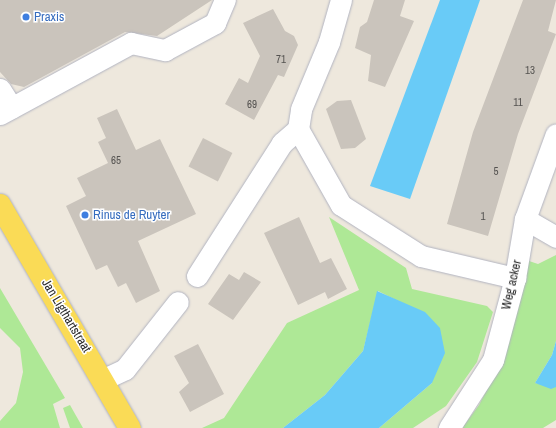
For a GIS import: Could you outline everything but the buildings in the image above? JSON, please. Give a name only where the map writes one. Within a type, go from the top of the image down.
[{"type":"main road","name":"Jan Ligthartstraat","points":[[0,205],[104,379],[130,428]]},
{"type":"street","points":[[0,89],[6,111],[130,43],[164,50],[215,23],[225,0]]},
{"type":"street","points":[[341,0],[329,42],[301,109],[298,129],[341,205],[421,256],[515,278]]},
{"type":"street","points":[[197,276],[282,143],[298,129]]},
{"type":"street","name":"Weg acker","points":[[449,428],[493,360],[515,278],[525,220],[556,134]]},
{"type":"street","points":[[525,220],[556,237]]},
{"type":"street","points":[[104,379],[124,368],[178,302]]},
{"type":"green space","points":[[329,217],[406,268],[412,289],[487,306],[493,312],[477,362],[446,406],[413,428],[379,428],[432,383],[394,299],[378,291],[363,351],[325,395],[283,428],[202,428],[224,418],[287,323],[359,290]]},
{"type":"green space","points":[[556,255],[556,341],[552,355],[535,383],[556,387],[556,420],[543,428],[462,428],[479,405],[507,349],[529,261],[538,264]]},
{"type":"green space","points":[[0,288],[65,398],[53,404],[60,428],[0,428],[0,421],[16,403],[23,372],[20,348],[0,328]]},
{"type":"green space","points":[[70,405],[83,428],[70,428],[63,408]]},
{"type":"water","points":[[440,0],[480,0],[410,199],[370,186]]},
{"type":"water","points":[[377,291],[425,312],[440,328],[445,353],[432,383],[379,428],[283,428],[325,395],[363,351]]},
{"type":"water","points":[[556,341],[556,387],[551,389],[535,383],[552,355]]},
{"type":"place","name":"Praxis","points":[[26,17]]},
{"type":"place","name":"Rinus de Ruyter","points":[[85,215]]}]
